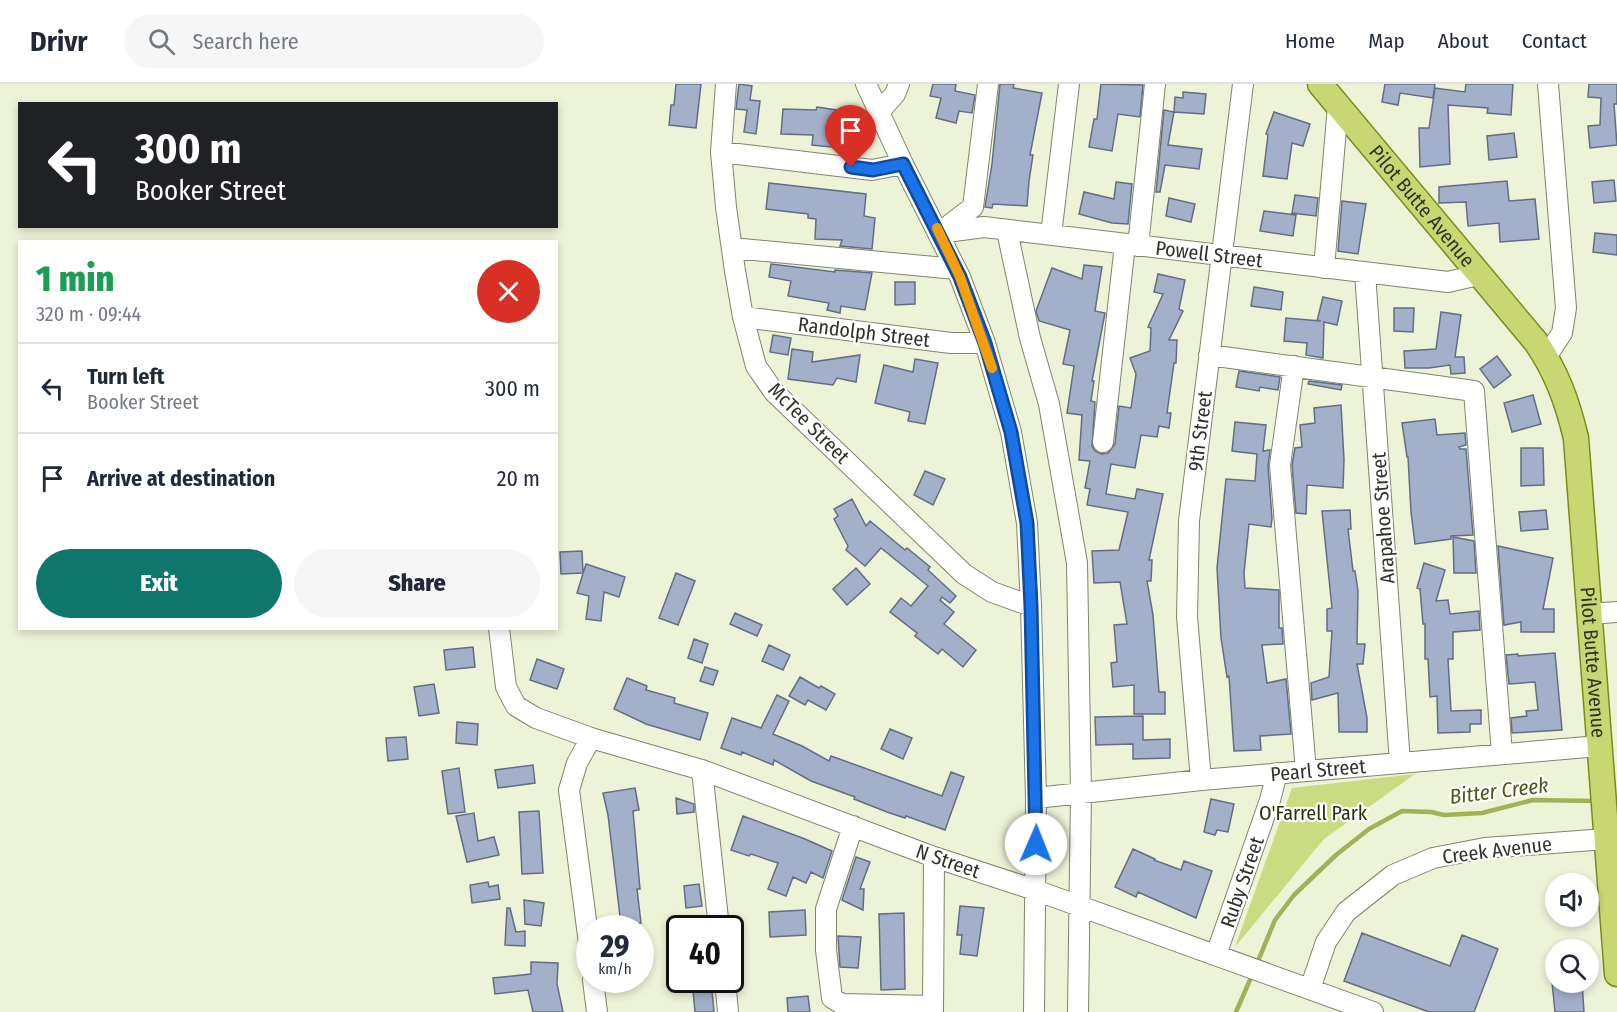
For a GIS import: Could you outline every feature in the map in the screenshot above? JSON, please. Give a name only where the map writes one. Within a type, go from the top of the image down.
[{"type":"main road","name":"Pilot Butte Avenue","points":[[1320,84],[1536,342],[1546,357],[1565,397],[1576,438],[1617,974]]},
{"type":"street","name":"McTee Street","points":[[726,84],[721,152],[743,317],[756,366],[774,392],[964,574],[992,592],[1031,606]]},
{"type":"street","points":[[866,84],[956,269],[985,343],[1011,432],[1027,523],[1031,606],[1036,798],[1034,1012]]},
{"type":"street","points":[[879,112],[895,94],[899,84]]},
{"type":"street","points":[[939,233],[973,207],[988,84]]},
{"type":"street","points":[[1051,235],[1069,84]]},
{"type":"street","points":[[1103,442],[1155,84]]},
{"type":"street","name":"9th Street","points":[[1201,780],[1186,617],[1189,521],[1243,84]]},
{"type":"street","points":[[1546,357],[1562,333],[1566,308],[1548,84]]},
{"type":"street","points":[[1324,268],[1338,106]]},
{"type":"street","points":[[721,152],[873,170],[903,164]]},
{"type":"street","name":"Powell Street","points":[[939,233],[984,227],[1448,282],[1478,274]]},
{"type":"street","points":[[1007,231],[1030,338],[1049,404],[1077,563],[1081,793],[1078,1012]]},
{"type":"street","points":[[732,248],[956,269]]},
{"type":"street","name":"Arapahoe Street","points":[[1365,273],[1400,763]]},
{"type":"street","name":"Randolph Street","points":[[743,317],[951,343],[985,343]]},
{"type":"street","points":[[1209,355],[1474,391],[1502,754]]},
{"type":"street","points":[[1294,366],[1280,465],[1306,771]]},
{"type":"street","points":[[1590,614],[1617,612]]},
{"type":"street","name":"N Street","points":[[499,630],[506,687],[516,706],[536,718],[591,738],[702,770],[934,857],[1035,890],[1373,1012]]},
{"type":"street","points":[[585,915],[569,790],[577,763],[591,738]]},
{"type":"street","name":"Pearl Street","points":[[1036,798],[1201,780],[1502,754],[1600,754]]},
{"type":"street","points":[[702,770],[718,915]]},
{"type":"street","name":"Ruby Street","points":[[1222,957],[1276,774]]},
{"type":"street","points":[[853,826],[826,909],[826,950],[832,998],[842,1004],[933,1009],[934,857]]},
{"type":"street","name":"Creek Avenue","points":[[1303,987],[1326,942],[1346,912],[1393,875],[1433,858],[1485,848],[1606,836]]},
{"type":"street","points":[[595,993],[597,1012]]},
{"type":"street","points":[[726,993],[728,1012]]},
{"type":"green space","name":"O'Farrell Park","points":[[1415,774],[1324,839],[1235,947],[1292,788]]},
{"type":"building","points":[[676,84],[701,84],[696,128],[669,125]]},
{"type":"building","points":[[739,84],[752,86],[750,100],[760,101],[756,134],[744,132],[747,110],[736,109]]},
{"type":"building","points":[[933,84],[956,84],[955,91],[975,95],[972,113],[959,111],[956,123],[936,118],[941,98],[930,96]]},
{"type":"building","points":[[1000,84],[1014,84],[1013,88],[1042,93],[1030,155],[1033,155],[1027,206],[993,204],[992,208],[985,207]]},
{"type":"building","points":[[1101,84],[1143,85],[1140,117],[1118,114],[1112,151],[1089,147],[1094,119],[1097,119]]},
{"type":"building","points":[[1385,84],[1435,84],[1433,98],[1400,93],[1398,105],[1382,102]]},
{"type":"building","points":[[1466,84],[1513,84],[1511,115],[1487,113],[1488,108],[1448,105],[1450,164],[1420,167],[1419,128],[1429,128],[1435,88],[1465,92]]},
{"type":"building","points":[[1589,84],[1617,84],[1617,104],[1614,104],[1617,145],[1590,148],[1588,126],[1600,125],[1601,98],[1588,97]]},
{"type":"building","points":[[1183,92],[1206,94],[1204,114],[1174,112],[1175,97],[1183,98]]},
{"type":"building","points":[[817,107],[836,110],[831,147],[812,145],[813,135],[781,134],[783,109],[816,110]]},
{"type":"building","points":[[1164,110],[1174,112],[1168,145],[1202,149],[1199,169],[1165,165],[1160,192],[1156,192]]},
{"type":"building","points":[[1274,112],[1310,124],[1303,146],[1292,143],[1287,179],[1263,176],[1268,135],[1266,134]]},
{"type":"building","points":[[1514,133],[1517,157],[1489,160],[1487,136]]},
{"type":"building","points":[[1614,180],[1616,201],[1594,203],[1592,182]]},
{"type":"building","points":[[1507,181],[1509,201],[1535,199],[1539,239],[1500,242],[1499,223],[1468,226],[1466,202],[1439,203],[1439,187]]},
{"type":"building","points":[[1116,182],[1132,184],[1128,224],[1112,223],[1079,214],[1084,192],[1114,199]]},
{"type":"building","points":[[769,183],[866,194],[864,216],[875,218],[872,249],[840,246],[842,240],[815,239],[816,219],[808,218],[808,214],[766,209]]},
{"type":"building","points":[[1295,195],[1318,198],[1316,216],[1292,213]]},
{"type":"building","points":[[1169,198],[1195,204],[1191,222],[1166,216]]},
{"type":"building","points":[[1342,201],[1366,204],[1358,254],[1338,251]]},
{"type":"building","points":[[1264,211],[1296,215],[1293,236],[1260,231]]},
{"type":"building","points":[[1595,233],[1617,235],[1617,255],[1593,252]]},
{"type":"building","points":[[771,264],[835,272],[835,270],[872,273],[865,310],[841,306],[840,313],[827,310],[829,303],[788,296],[791,281],[769,277]]},
{"type":"building","points":[[1084,265],[1102,267],[1095,311],[1105,313],[1092,381],[1094,381],[1091,401],[1095,402],[1092,446],[1101,454],[1108,453],[1115,444],[1119,406],[1131,408],[1136,374],[1130,358],[1150,351],[1151,328],[1148,327],[1163,294],[1154,292],[1158,274],[1185,280],[1179,309],[1183,311],[1169,340],[1177,340],[1176,363],[1174,363],[1167,413],[1171,413],[1169,428],[1159,426],[1157,437],[1141,435],[1135,468],[1111,464],[1106,494],[1135,499],[1137,489],[1163,494],[1149,560],[1152,560],[1151,581],[1147,581],[1153,615],[1159,692],[1165,692],[1165,714],[1134,714],[1134,685],[1113,687],[1111,663],[1117,662],[1114,625],[1127,624],[1120,582],[1094,583],[1092,551],[1119,550],[1128,512],[1087,505],[1090,489],[1085,488],[1090,461],[1079,460],[1082,415],[1067,413],[1074,366],[1063,364],[1070,330],[1039,321],[1036,311],[1052,268],[1082,279]]},
{"type":"building","points":[[895,282],[915,282],[915,304],[895,305]]},
{"type":"building","points":[[1254,287],[1283,292],[1281,310],[1251,306]]},
{"type":"building","points":[[1323,297],[1342,301],[1337,325],[1324,322],[1323,358],[1306,355],[1307,343],[1284,341],[1286,318],[1317,321]]},
{"type":"building","points":[[1394,308],[1414,308],[1413,332],[1394,331]]},
{"type":"building","points":[[1441,312],[1461,315],[1455,357],[1464,357],[1465,373],[1451,374],[1450,365],[1405,368],[1404,351],[1436,349]]},
{"type":"building","points":[[773,335],[791,338],[788,355],[770,352]]},
{"type":"building","points":[[792,349],[813,352],[812,362],[860,355],[856,382],[837,378],[833,385],[788,379]]},
{"type":"building","points":[[1497,356],[1511,375],[1494,388],[1480,369]]},
{"type":"building","points":[[915,359],[938,363],[925,424],[908,421],[910,412],[875,403],[884,365],[913,372]]},
{"type":"building","points":[[1239,371],[1280,377],[1278,390],[1260,387],[1259,391],[1236,387]]},
{"type":"building","points":[[1309,381],[1342,385],[1341,390],[1308,384]]},
{"type":"building","points":[[1533,395],[1541,424],[1512,432],[1504,403]]},
{"type":"building","points":[[1341,405],[1343,488],[1307,485],[1306,514],[1296,513],[1292,465],[1295,448],[1302,447],[1300,425],[1315,423],[1314,408]]},
{"type":"building","points":[[1435,419],[1437,435],[1465,433],[1466,445],[1459,447],[1466,449],[1473,535],[1451,536],[1451,539],[1415,544],[1408,457],[1402,423]]},
{"type":"building","points":[[1235,422],[1266,425],[1263,451],[1270,450],[1268,466],[1271,527],[1249,524],[1244,573],[1245,588],[1279,590],[1279,628],[1282,628],[1283,644],[1262,645],[1267,683],[1286,679],[1291,734],[1260,736],[1261,750],[1234,751],[1229,676],[1227,677],[1221,638],[1217,568],[1226,479],[1255,481],[1257,454],[1232,451]]},
{"type":"building","points":[[1521,448],[1543,448],[1544,485],[1521,486]]},
{"type":"building","points":[[925,471],[945,479],[933,505],[914,495]]},
{"type":"building","points":[[852,499],[866,526],[870,521],[905,550],[907,548],[930,567],[928,570],[956,596],[950,603],[942,597],[940,600],[954,612],[944,624],[976,650],[963,667],[942,649],[938,654],[915,636],[917,633],[890,612],[901,598],[911,606],[928,586],[881,548],[865,566],[846,550],[848,546],[834,519],[838,516],[834,509]]},
{"type":"building","points":[[1350,510],[1351,529],[1348,529],[1358,591],[1357,644],[1365,644],[1363,664],[1357,664],[1367,718],[1367,732],[1339,732],[1338,693],[1312,700],[1311,683],[1329,677],[1332,631],[1327,631],[1327,609],[1332,608],[1322,511]]},
{"type":"building","points":[[1546,510],[1548,529],[1521,531],[1519,512]]},
{"type":"building","points":[[1453,537],[1474,541],[1476,573],[1454,573]]},
{"type":"building","points":[[1498,546],[1553,558],[1543,609],[1554,609],[1554,632],[1521,632],[1521,622],[1504,625]]},
{"type":"building","points":[[582,551],[583,573],[561,574],[560,552]]},
{"type":"building","points":[[1424,563],[1445,570],[1436,601],[1448,600],[1450,614],[1479,611],[1480,630],[1453,632],[1453,659],[1448,659],[1451,711],[1481,710],[1481,724],[1470,724],[1470,732],[1438,733],[1437,696],[1430,697],[1428,659],[1425,659],[1425,624],[1423,624],[1420,589],[1417,588]]},
{"type":"building","points":[[586,564],[625,577],[619,597],[604,592],[601,621],[586,619],[589,596],[577,593]]},
{"type":"building","points":[[856,568],[870,584],[847,605],[833,589]]},
{"type":"building","points":[[676,573],[695,581],[678,625],[659,618]]},
{"type":"building","points":[[735,613],[762,625],[757,636],[730,624]]},
{"type":"building","points":[[694,639],[708,644],[702,663],[688,658]]},
{"type":"building","points":[[769,645],[790,655],[783,670],[762,661]]},
{"type":"building","points":[[473,647],[475,667],[446,670],[444,650]]},
{"type":"building","points":[[1555,653],[1562,730],[1512,733],[1511,718],[1527,716],[1526,711],[1538,710],[1535,682],[1509,684],[1506,655]]},
{"type":"building","points":[[537,659],[564,669],[557,689],[530,680]]},
{"type":"building","points":[[705,667],[718,671],[713,685],[700,681]]},
{"type":"building","points":[[800,677],[835,694],[826,710],[808,700],[805,705],[789,696]]},
{"type":"building","points":[[627,678],[647,686],[646,690],[675,698],[674,703],[708,713],[700,740],[646,724],[614,709]]},
{"type":"building","points":[[434,684],[439,713],[419,716],[414,687]]},
{"type":"building","points":[[777,695],[789,701],[773,734],[829,761],[831,756],[942,796],[951,772],[964,777],[945,830],[854,799],[855,797],[811,781],[774,760],[773,765],[742,752],[741,755],[721,748],[732,718],[761,728]]},
{"type":"building","points":[[1143,716],[1143,740],[1170,739],[1170,758],[1133,759],[1133,744],[1096,745],[1095,717]]},
{"type":"building","points":[[457,722],[478,724],[477,745],[456,743]]},
{"type":"building","points":[[890,729],[912,738],[903,759],[881,749]]},
{"type":"building","points":[[406,737],[408,759],[388,761],[386,738]]},
{"type":"building","points":[[533,765],[535,783],[498,788],[495,770]]},
{"type":"building","points":[[459,768],[465,812],[448,814],[442,771]]},
{"type":"building","points":[[635,788],[639,810],[633,811],[640,915],[620,915],[608,815],[603,793]]},
{"type":"building","points":[[676,798],[694,804],[694,812],[677,814]]},
{"type":"building","points":[[1211,799],[1234,804],[1228,832],[1217,830],[1215,835],[1204,832]]},
{"type":"building","points":[[539,811],[543,873],[522,874],[519,812]]},
{"type":"building","points":[[474,813],[478,841],[494,837],[499,855],[467,862],[456,816]]},
{"type":"building","points":[[743,816],[832,851],[823,878],[811,872],[806,883],[793,877],[786,896],[768,889],[778,863],[731,850]]},
{"type":"building","points":[[1133,849],[1181,870],[1184,861],[1212,871],[1196,918],[1138,892],[1136,897],[1115,887]]},
{"type":"building","points":[[856,857],[870,862],[860,889],[864,889],[863,910],[842,900]]},
{"type":"building","points":[[488,882],[489,887],[498,885],[500,899],[472,903],[470,885]]},
{"type":"building","points":[[699,884],[702,906],[686,908],[684,886]]},
{"type":"building","points":[[524,900],[544,903],[541,926],[525,924]]},
{"type":"building","points":[[960,906],[984,908],[977,956],[960,954],[962,935],[957,935]]},
{"type":"building","points":[[507,908],[510,908],[516,932],[525,931],[525,946],[505,945]]},
{"type":"building","points":[[805,910],[806,935],[770,937],[769,912]]},
{"type":"building","points":[[904,913],[905,989],[881,990],[879,914]]},
{"type":"building","points":[[1362,933],[1450,966],[1462,935],[1498,949],[1474,1012],[1429,1012],[1344,981]]},
{"type":"building","points":[[838,936],[861,937],[858,968],[840,967]]},
{"type":"building","points":[[531,962],[558,963],[557,984],[563,1012],[533,1012],[528,990],[495,994],[493,978],[531,974]]},
{"type":"building","points":[[693,993],[712,993],[714,1012],[695,1012]]},
{"type":"building","points":[[1553,993],[1583,993],[1584,1012],[1555,1012]]},
{"type":"building","points":[[808,996],[810,1012],[788,1012],[787,998]]},
{"type":"waterway","name":"Bitter Creek","points":[[1256,966],[1275,920],[1294,895],[1336,855],[1369,829],[1402,811],[1444,815],[1482,813],[1533,800],[1596,801]]},
{"type":"waterway","name":"Bitter Creek","points":[[1236,1012],[1253,973]]},
{"type":"slow traffic","points":[[937,228],[960,277],[992,368]]},
{"type":"route","points":[[851,167],[873,170],[903,164],[960,277],[985,343],[1011,432],[1027,523],[1036,844]]}]
